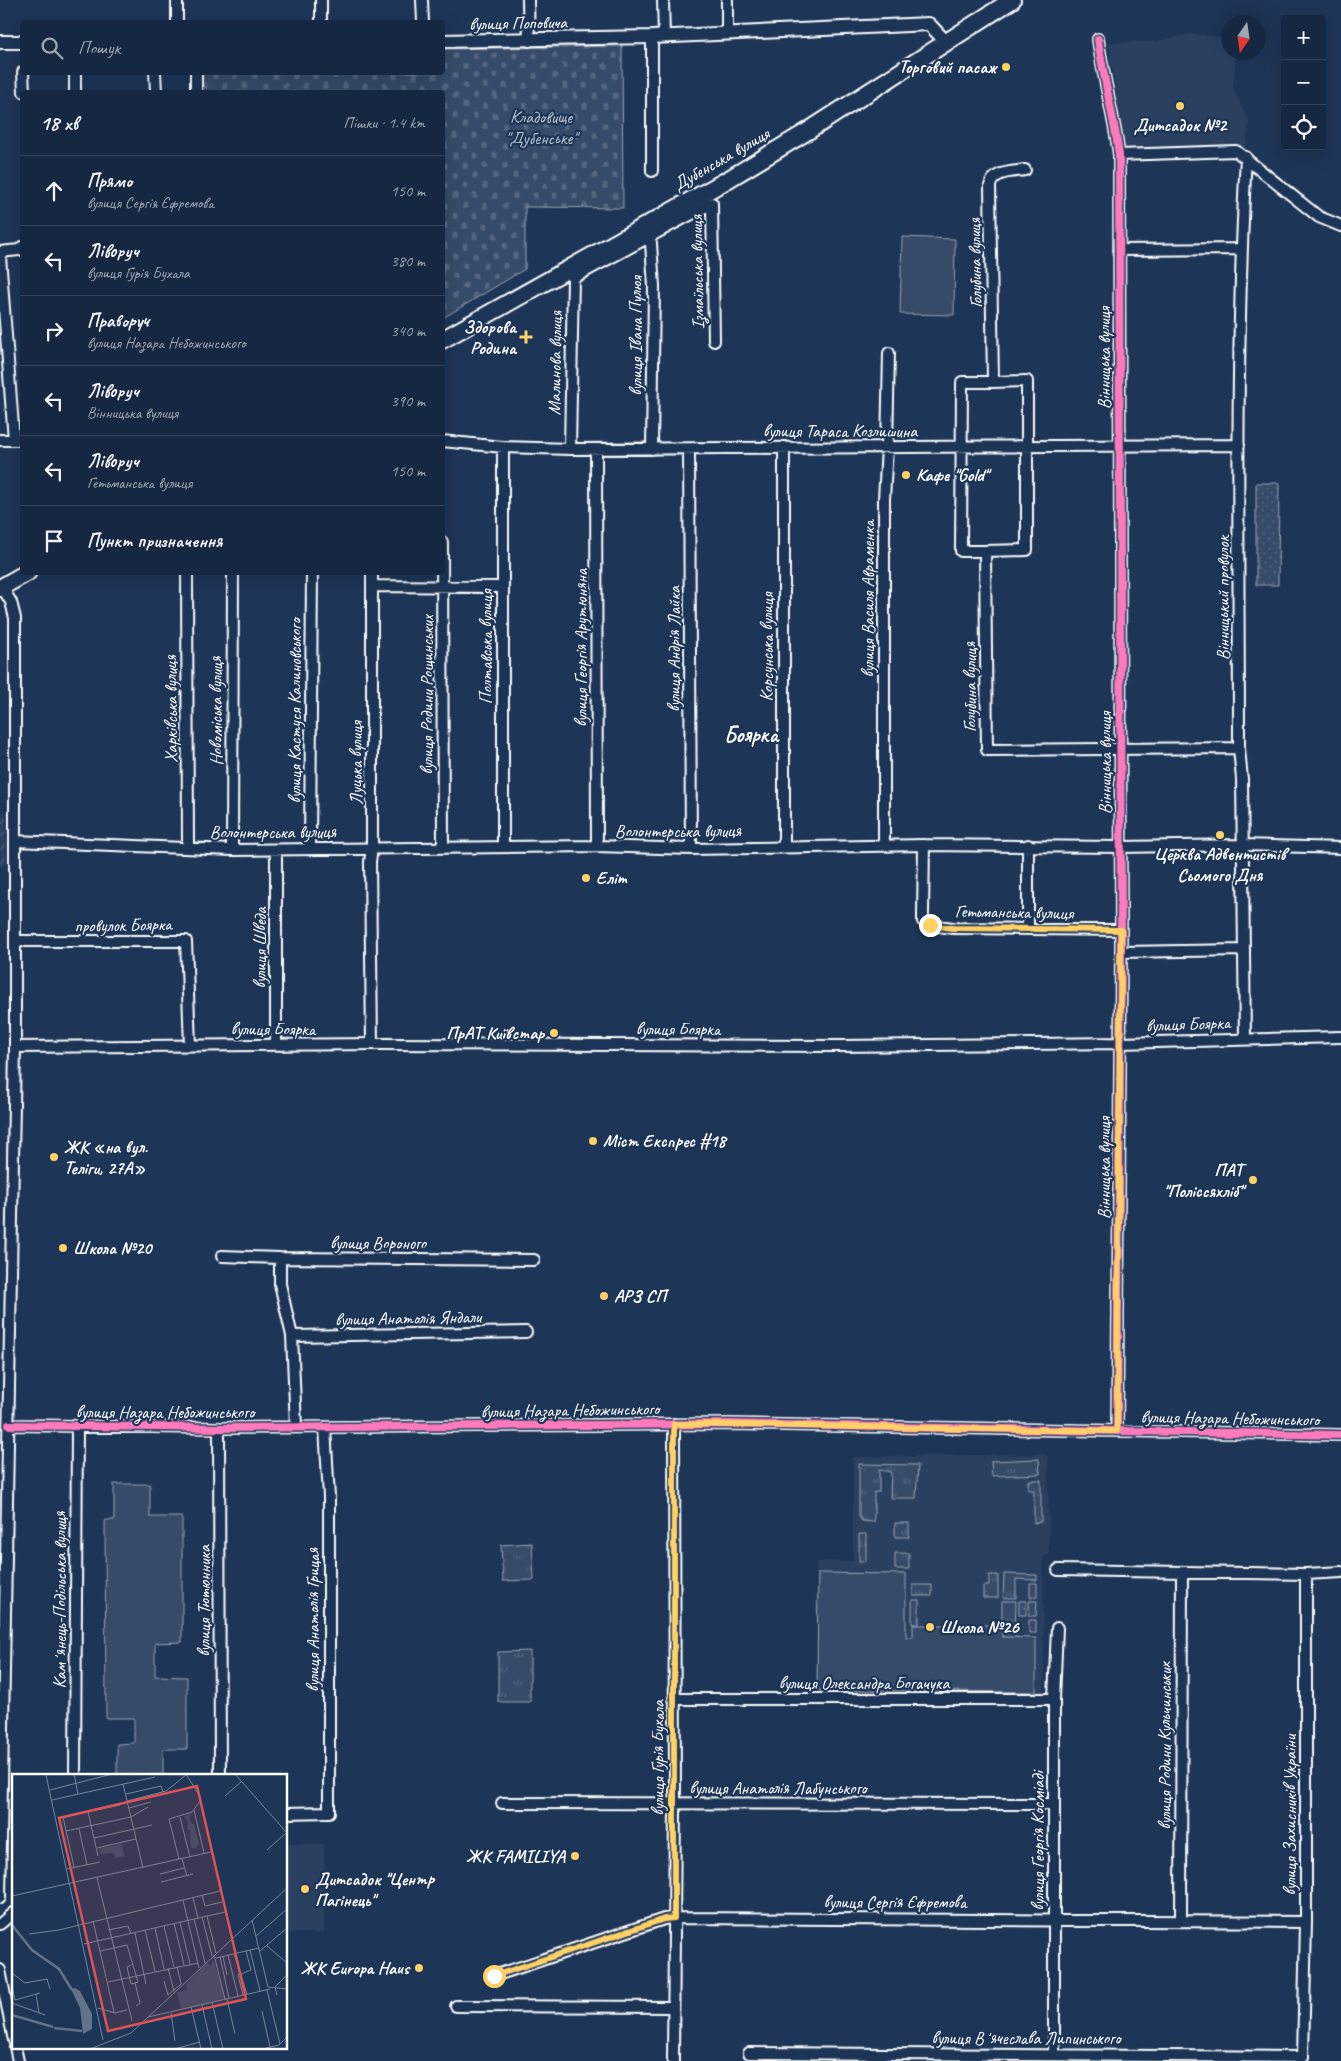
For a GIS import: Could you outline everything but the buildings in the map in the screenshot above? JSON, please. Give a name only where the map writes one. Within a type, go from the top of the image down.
[{"type":"main road","name":"Дубенська вулиця","points":[[445,338],[650,230],[1012,0]]},
{"type":"main road","points":[[1,588],[23,575]]},
{"type":"street","points":[[177,0],[177,20]]},
{"type":"street","points":[[321,0],[321,20]]},
{"type":"street","points":[[422,0],[422,20]]},
{"type":"street","points":[[528,0],[529,41]]},
{"type":"street","points":[[652,171],[658,36],[663,0]]},
{"type":"street","points":[[727,0],[727,32]]},
{"type":"street","name":"вулиця Поповича","points":[[445,42],[529,41],[930,24],[946,42]]},
{"type":"street","name":"Вінницька вулиця","points":[[1098,39],[1119,155],[1121,952],[1117,1431]]},
{"type":"street","points":[[0,42],[20,42]]},
{"type":"street","points":[[23,75],[24,90]]},
{"type":"street","points":[[75,75],[75,90]]},
{"type":"street","points":[[155,75],[156,90]]},
{"type":"street","points":[[196,75],[196,90]]},
{"type":"street","points":[[1119,155],[1236,151],[1246,157],[1319,217],[1341,226]]},
{"type":"street","name":"Вінницький провулок","points":[[1245,1039],[1243,845],[1239,748],[1239,446],[1241,249],[1246,157]]},
{"type":"street","name":"Голубина вулиця","points":[[993,382],[990,186],[991,181],[997,175],[1025,170]]},
{"type":"street","name":"Ізмаїльська вулиця","points":[[650,230],[712,203],[714,341]]},
{"type":"street","name":"Малинова вулиця","points":[[570,449],[573,278],[650,230]]},
{"type":"street","name":"вулиця Івана Пулюя","points":[[650,230],[654,286],[652,449]]},
{"type":"street","points":[[0,440],[18,440],[0,254],[20,249]]},
{"type":"street","points":[[1119,250],[1241,249]]},
{"type":"street","name":"вулиця Василя Авраменка","points":[[884,846],[884,499],[889,353]]},
{"type":"street","points":[[1027,381],[1027,550],[961,551],[961,446],[962,382],[1027,381]]},
{"type":"street","name":"вулиця Тараса Козлишина","points":[[445,440],[504,447],[570,449],[1239,446]]},
{"type":"street","name":"Полтавська вулиця","points":[[504,447],[502,587],[504,848]]},
{"type":"street","name":"Корсунська вулиця","points":[[784,447],[784,846]]},
{"type":"street","name":"вулиця Георгія Арутюняна","points":[[596,449],[597,846]]},
{"type":"street","name":"вулиця Андрія Лайка","points":[[689,449],[691,849]]},
{"type":"street","name":"Голубина вулиця","points":[[985,551],[987,750],[1239,748]]},
{"type":"street","name":"Харківська вулиця","points":[[187,575],[188,846]]},
{"type":"street","name":"Новоміська вулиця","points":[[232,575],[232,850]]},
{"type":"street","name":"вулиця Кастуся Калиновського","points":[[310,849],[312,575]]},
{"type":"street","name":"Луцька вулиця","points":[[372,575],[372,848],[370,862],[372,1044]]},
{"type":"street","name":"вулиця Родини Рощинських","points":[[443,575],[443,848]]},
{"type":"street","points":[[372,586],[502,587]]},
{"type":"street","points":[[0,1898],[15,1047],[15,618],[11,602],[1,588]]},
{"type":"street","name":"Волонтерська вулиця","points":[[15,841],[188,846],[232,850],[597,846],[691,849],[924,845],[1120,847],[1243,845],[1341,848]]},
{"type":"street","name":"Гетьманська вулиця","points":[[924,845],[924,921],[930,925],[953,928],[1121,930]]},
{"type":"street","points":[[1028,845],[1028,929]]},
{"type":"street","name":"вулиця Шведа","points":[[276,850],[276,1045]]},
{"type":"street","name":"провулок Боярка","points":[[15,941],[186,941],[190,1045]]},
{"type":"street","points":[[1121,952],[1244,950]]},
{"type":"street","name":"вулиця Боярка","points":[[15,1047],[372,1044],[840,1046],[1120,1043],[1341,1037]]},
{"type":"street","name":"вулиця Вороного","points":[[222,1256],[534,1260]]},
{"type":"street","points":[[280,1258],[280,1284],[292,1336],[296,1427]]},
{"type":"street","name":"вулиця Анатолія Яндали","points":[[292,1336],[526,1332]]},
{"type":"street","name":"вулиця Назара Небожинського","points":[[9,1426],[220,1428],[674,1424],[1341,1435]]},
{"type":"street","name":"вулиця Гурія Бухала","points":[[672,2061],[674,1918],[674,1424]]},
{"type":"street","name":"Камʼянець-Подільська вулиця","points":[[75,1774],[77,1426]]},
{"type":"street","name":"вулиця Анатолія Грицая","points":[[288,1813],[329,1812],[329,1497],[325,1427]]},
{"type":"street","name":"вулиця Тютюнника","points":[[220,1428],[220,1774]]},
{"type":"street","points":[[1058,1570],[1306,1574],[1341,1572]]},
{"type":"street","name":"вулиця Родини Кульчинських","points":[[1181,1920],[1182,1572]]},
{"type":"street","name":"вулиця Захисників України","points":[[1303,2056],[1306,1922],[1306,1574]]},
{"type":"street","name":"вулиця Георгія Косміаді","points":[[1054,2054],[1054,1699],[1057,1628]]},
{"type":"street","name":"вулиця Олександра Богачука","points":[[674,1698],[1054,1699]]},
{"type":"street","name":"вулиця Анатолія Лабунського","points":[[502,1803],[674,1805],[1054,1804]]},
{"type":"street","points":[[0,1924],[12,1914]]},
{"type":"street","name":"вулиця Сергія Єфремова","points":[[494,1976],[664,1919],[674,1918],[1306,1922]]},
{"type":"street","points":[[0,1970],[12,2031]]},
{"type":"street","points":[[456,2006],[673,2007]]},
{"type":"street","points":[[15,2048],[18,2061]]},
{"type":"street","name":"вулиця Вʼячеслава Липинського","points":[[749,2053],[1303,2056]]},
{"type":"shaded area","name":"Дитсадок №2","points":[[1192,34],[1221,37],[1221,60],[1235,60],[1233,89],[1249,121],[1246,148],[1126,151],[1108,43],[1157,41]]},
{"type":"shaded area","points":[[0,813],[6,813],[6,865],[0,866]]},
{"type":"shaded area","name":"Школа №26","points":[[1044,1454],[1048,1456],[1049,1555],[1043,1556],[1044,1693],[817,1694],[816,1562],[853,1561],[853,1457]]},
{"type":"shaded area","name":"Дитсадок \"Центр Пагінець\"","points":[[288,1844],[324,1844],[324,1933],[288,1933]]},
{"type":"green space","name":"Кладовище \"Дубенське\"","points":[[622,46],[623,208],[525,207],[525,269],[445,317],[445,90],[198,90],[198,75],[445,75],[445,49]]},
{"type":"green space","points":[[902,237],[955,239],[954,315],[900,314]]},
{"type":"green space","points":[[1256,483],[1279,483],[1278,585],[1256,585]]},
{"type":"green space","points":[[1039,1459],[1040,1474],[992,1476],[991,1461]]},
{"type":"green space","points":[[859,1464],[918,1465],[916,1498],[890,1498],[891,1472],[879,1470],[879,1492],[874,1492],[874,1522],[862,1521],[859,1517]]},
{"type":"green space","points":[[1028,1480],[1041,1480],[1041,1522],[1034,1523],[1034,1490],[1028,1490]]},
{"type":"green space","points":[[114,1484],[150,1484],[150,1517],[182,1517],[182,1642],[155,1643],[155,1676],[187,1677],[187,1749],[163,1749],[163,1774],[117,1774],[117,1744],[134,1743],[134,1718],[106,1718],[105,1520],[114,1520]]},
{"type":"green space","points":[[895,1523],[909,1523],[909,1537],[895,1537]]},
{"type":"green space","points":[[859,1534],[866,1534],[866,1561],[859,1561]]},
{"type":"green space","points":[[532,1543],[534,1580],[503,1581],[501,1545]]},
{"type":"green space","points":[[895,1553],[909,1553],[909,1569],[895,1569]]},
{"type":"green space","points":[[818,1573],[906,1574],[906,1637],[913,1637],[913,1625],[1002,1625],[1002,1637],[1036,1638],[1036,1692],[817,1690]]},
{"type":"green space","points":[[1004,1574],[1037,1575],[1037,1580],[1016,1579],[1016,1598],[1003,1598]]},
{"type":"green space","points":[[989,1575],[998,1575],[998,1598],[983,1598],[983,1586],[989,1586]]},
{"type":"green space","points":[[1030,1583],[1037,1583],[1037,1597],[1030,1597]]},
{"type":"green space","points":[[913,1585],[932,1585],[932,1596],[913,1596]]},
{"type":"green space","points":[[912,1600],[919,1600],[919,1624],[912,1624]]},
{"type":"green space","points":[[1002,1601],[1016,1601],[1015,1638],[1002,1638]]},
{"type":"green space","points":[[1019,1601],[1026,1601],[1026,1615],[1019,1615]]},
{"type":"green space","points":[[1029,1601],[1037,1601],[1036,1616],[1029,1616]]},
{"type":"green space","points":[[1029,1620],[1036,1620],[1036,1633],[1029,1633]]},
{"type":"green space","points":[[530,1651],[530,1702],[498,1702],[498,1652]]},
{"type":"cycle path","points":[[1098,39],[1119,155],[1121,952],[1117,1431]]},
{"type":"cycle path","points":[[9,1425],[219,1428],[730,1424],[1341,1435]]},
{"type":"place","name":"Торговий пасаж","points":[[1006,67]]},
{"type":"place","name":"Дитсадок №2","points":[[1180,106]]},
{"type":"place","name":"Здорова Родина","points":[[526,337]]},
{"type":"place","name":"Кафе \"Gold\"","points":[[906,475]]},
{"type":"place","name":"Церква Адвентистів Сьомого Дня","points":[[1220,835]]},
{"type":"place","name":"Еліт","points":[[586,878]]},
{"type":"place","name":"ПрАТ Київстар","points":[[554,1033]]},
{"type":"place","name":"Міст Експрес #18","points":[[593,1141]]},
{"type":"place","name":"ЖК «на вул. Теліги, 27А»","points":[[54,1157]]},
{"type":"place","name":"ПАТ \"Поліссяхліб\"","points":[[1253,1180]]},
{"type":"place","name":"Школа №20","points":[[63,1248]]},
{"type":"place","name":"АРЗ СП","points":[[604,1296]]},
{"type":"place","name":"Школа №26","points":[[930,1627]]},
{"type":"place","name":"ЖК FAMILIYA","points":[[575,1856]]},
{"type":"place","name":"Дитсадок \"Центр Пагінець\"","points":[[305,1889]]},
{"type":"place","name":"ЖК Europa Haus","points":[[419,1968]]},
{"type":"district","name":"Боярка","points":[[751,734]]},
{"type":"route","points":[[494,1976],[664,1919],[674,1918],[674,1424],[1117,1431],[1117,1294],[1120,1262],[1121,930],[953,928],[930,925]]}]
